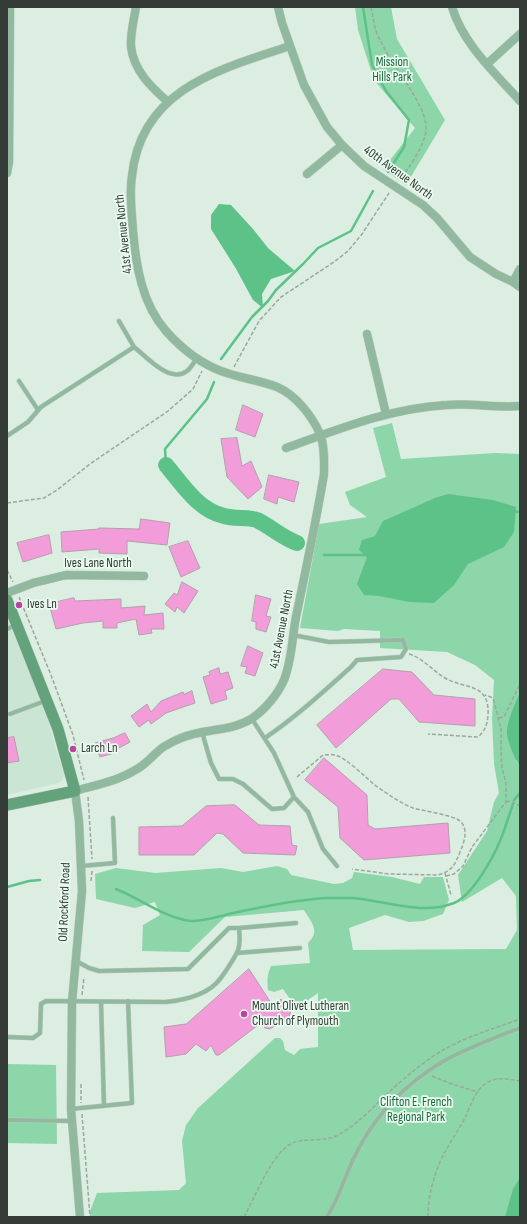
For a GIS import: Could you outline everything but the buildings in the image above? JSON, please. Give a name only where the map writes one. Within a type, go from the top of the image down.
[{"type":"street","points":[[7,173],[9,162],[10,7]]},
{"type":"street","points":[[136,7],[131,47],[135,62],[142,75],[168,102]]},
{"type":"street","name":"40th Avenue North","points":[[278,7],[282,23],[304,85],[314,106],[327,127],[342,145],[355,158],[424,206],[437,218],[470,257],[496,274],[520,287]]},
{"type":"street","points":[[452,7],[455,18],[464,36],[520,101]]},
{"type":"street","points":[[487,64],[520,34]]},
{"type":"street","name":"41st Avenue North","points":[[74,791],[123,777],[139,768],[164,746],[182,737],[202,732],[221,730],[251,718],[275,695],[284,680],[289,664],[293,635],[324,474],[324,457],[320,435],[303,408],[291,396],[273,386],[230,374],[205,364],[179,344],[166,331],[152,310],[143,290],[134,250],[131,196],[135,155],[142,136],[153,118],[168,102],[186,87],[199,80],[231,66],[290,46]]},
{"type":"street","points":[[307,174],[342,145]]},
{"type":"street","points":[[513,282],[520,269]]},
{"type":"street","points":[[367,334],[386,414]]},
{"type":"street","points":[[286,448],[371,418],[412,409],[447,405],[520,406]]},
{"type":"street","name":"Ives Lane North","points":[[7,593],[33,583],[66,575],[144,576]]},
{"type":"street","name":"Old Rockford Road","points":[[7,600],[48,700],[62,741],[74,791],[79,821],[82,897],[72,1002],[71,1109],[80,1217]]},
{"type":"street","points":[[7,805],[74,791]]},
{"type":"lane","points":[[119,321],[134,346],[166,373],[178,376],[188,371],[197,358]]},
{"type":"lane","points":[[7,436],[28,422],[40,407],[134,346]]},
{"type":"lane","points":[[19,382],[38,410]]},
{"type":"lane","points":[[7,629],[18,624]]},
{"type":"lane","points":[[264,738],[285,725],[357,660],[401,657],[406,649],[403,640],[329,642],[293,635]]},
{"type":"lane","points":[[10,714],[48,700]]},
{"type":"lane","points":[[251,718],[274,753],[294,796],[308,812],[323,849],[337,866]]},
{"type":"lane","points":[[202,732],[211,763],[219,779],[233,779],[243,784],[272,809],[284,808],[294,796]]},
{"type":"lane","points":[[81,866],[115,863],[113,818]]},
{"type":"lane","points":[[76,961],[89,968],[100,971],[188,969],[229,928],[296,923]]},
{"type":"lane","points":[[7,1037],[33,1038],[40,1033],[41,1004],[46,1001],[166,1002],[183,1000],[208,990],[220,980],[238,953],[240,942],[239,928]]},
{"type":"lane","points":[[238,953],[300,948]]},
{"type":"lane","points":[[71,1109],[132,1103],[128,1001]]},
{"type":"lane","points":[[101,1002],[104,1106]]},
{"type":"lane","points":[[327,1217],[347,1171],[361,1144],[397,1096],[428,1071],[461,1052],[520,1028]]},
{"type":"lane","points":[[7,1120],[72,1121]]},
{"type":"path","points":[[230,374],[259,321],[281,297],[334,262],[348,251],[362,234],[394,186],[412,163],[426,131],[424,116],[376,32],[371,7]]},
{"type":"path","points":[[7,503],[44,498],[57,490],[96,460],[168,411],[187,395],[193,389],[205,364]]},
{"type":"path","points":[[404,653],[412,655],[422,661],[437,673],[452,682],[480,690],[485,695],[489,707],[484,732],[478,737],[428,734]]},
{"type":"path","points":[[499,718],[504,717],[520,684]]},
{"type":"path","points":[[446,876],[454,874],[463,866],[472,847],[506,802],[506,783],[501,760],[501,729],[499,718],[492,697],[485,695]]},
{"type":"path","points":[[297,777],[323,755],[336,755],[348,762],[365,778],[391,796],[411,807],[460,821],[464,826],[465,836],[463,847],[454,866],[445,873],[438,875],[389,874],[352,869]]},
{"type":"path","points":[[506,802],[511,801],[520,806]]},
{"type":"path","points":[[445,873],[450,895]]},
{"type":"path","points":[[244,1217],[268,1170],[286,1147],[299,1141],[322,1140],[338,1135],[364,1116],[404,1078],[447,1048],[463,1040],[520,1019]]},
{"type":"path","points":[[433,1077],[478,1092]]},
{"type":"path","points":[[428,1217],[428,1208],[434,1179],[445,1151],[478,1092],[484,1084],[498,1078],[520,1081]]},
{"type":"shaded area","points":[[219,204],[231,205],[268,248],[295,271],[271,279],[262,294],[263,308],[253,300],[235,267],[211,229],[211,215]]},
{"type":"shaded area","points":[[448,494],[493,500],[516,507],[514,532],[504,547],[468,564],[454,585],[434,603],[409,602],[379,596],[364,595],[357,584],[367,557],[359,550],[362,540],[375,536],[383,521],[435,498]]},
{"type":"shaded area","points":[[7,618],[48,721],[64,775],[62,781],[59,783],[7,795]]},
{"type":"shaded area","points":[[520,693],[520,766],[512,751],[507,730],[509,719]]},
{"type":"shaded area","points":[[520,1178],[520,1217],[505,1217],[513,1189]]},
{"type":"green space","name":"Mission Hills Park","points":[[355,7],[391,7],[397,39],[445,120],[406,185],[383,169],[415,128],[374,80],[358,30]]},
{"type":"green space","name":"Clifton E. French Regional Park","points":[[392,423],[401,459],[495,453],[520,454],[520,700],[516,761],[520,766],[520,1217],[90,1217],[90,1211],[97,1193],[179,1190],[186,1183],[182,1141],[186,1125],[198,1108],[275,1038],[280,1038],[283,1041],[285,1050],[294,1055],[300,1049],[318,1047],[318,993],[305,1002],[292,1002],[283,989],[274,992],[268,990],[267,983],[271,966],[310,963],[308,943],[314,934],[314,926],[304,910],[225,917],[189,952],[142,951],[143,925],[160,915],[155,902],[135,908],[96,899],[95,874],[116,868],[155,873],[221,868],[243,872],[277,866],[287,869],[291,875],[334,884],[343,883],[352,878],[354,872],[392,877],[420,884],[424,877],[443,877],[449,900],[443,914],[423,921],[409,922],[385,915],[349,928],[353,950],[506,949],[517,930],[516,896],[502,878],[462,902],[458,875],[487,831],[494,802],[499,793],[494,764],[492,718],[494,680],[475,665],[447,652],[380,648],[380,631],[344,629],[338,631],[300,628],[319,524],[367,517],[350,505],[345,492],[386,477],[373,428]]},
{"type":"green space","points":[[7,1064],[56,1065],[57,1144],[7,1143]]},
{"type":"waterway","points":[[363,7],[372,65],[386,91],[409,120],[404,147],[388,172]]},
{"type":"waterway","points":[[221,359],[252,317],[268,301],[276,290],[318,248],[351,231],[373,191]]},
{"type":"waterway","points":[[166,465],[165,449],[207,399],[214,382]]},
{"type":"waterway","points":[[166,465],[191,495],[206,508],[224,516],[257,520],[297,543]]},
{"type":"waterway","points":[[512,511],[520,512]]},
{"type":"waterway","points":[[324,555],[367,555]]},
{"type":"waterway","points":[[514,800],[520,793]]},
{"type":"waterway","points":[[116,889],[172,916],[191,921],[209,919],[303,900],[325,898],[364,899],[416,908],[442,907],[461,899],[475,885],[500,841],[513,804]]},
{"type":"waterway","points":[[7,887],[29,881],[40,880]]},
{"type":"place","name":"Ives Ln","points":[[19,605]]},
{"type":"place","name":"Larch Ln","points":[[73,749]]},
{"type":"place","name":"Mount Olivet Lutheran Church of Plymouth","points":[[244,1014]]}]
